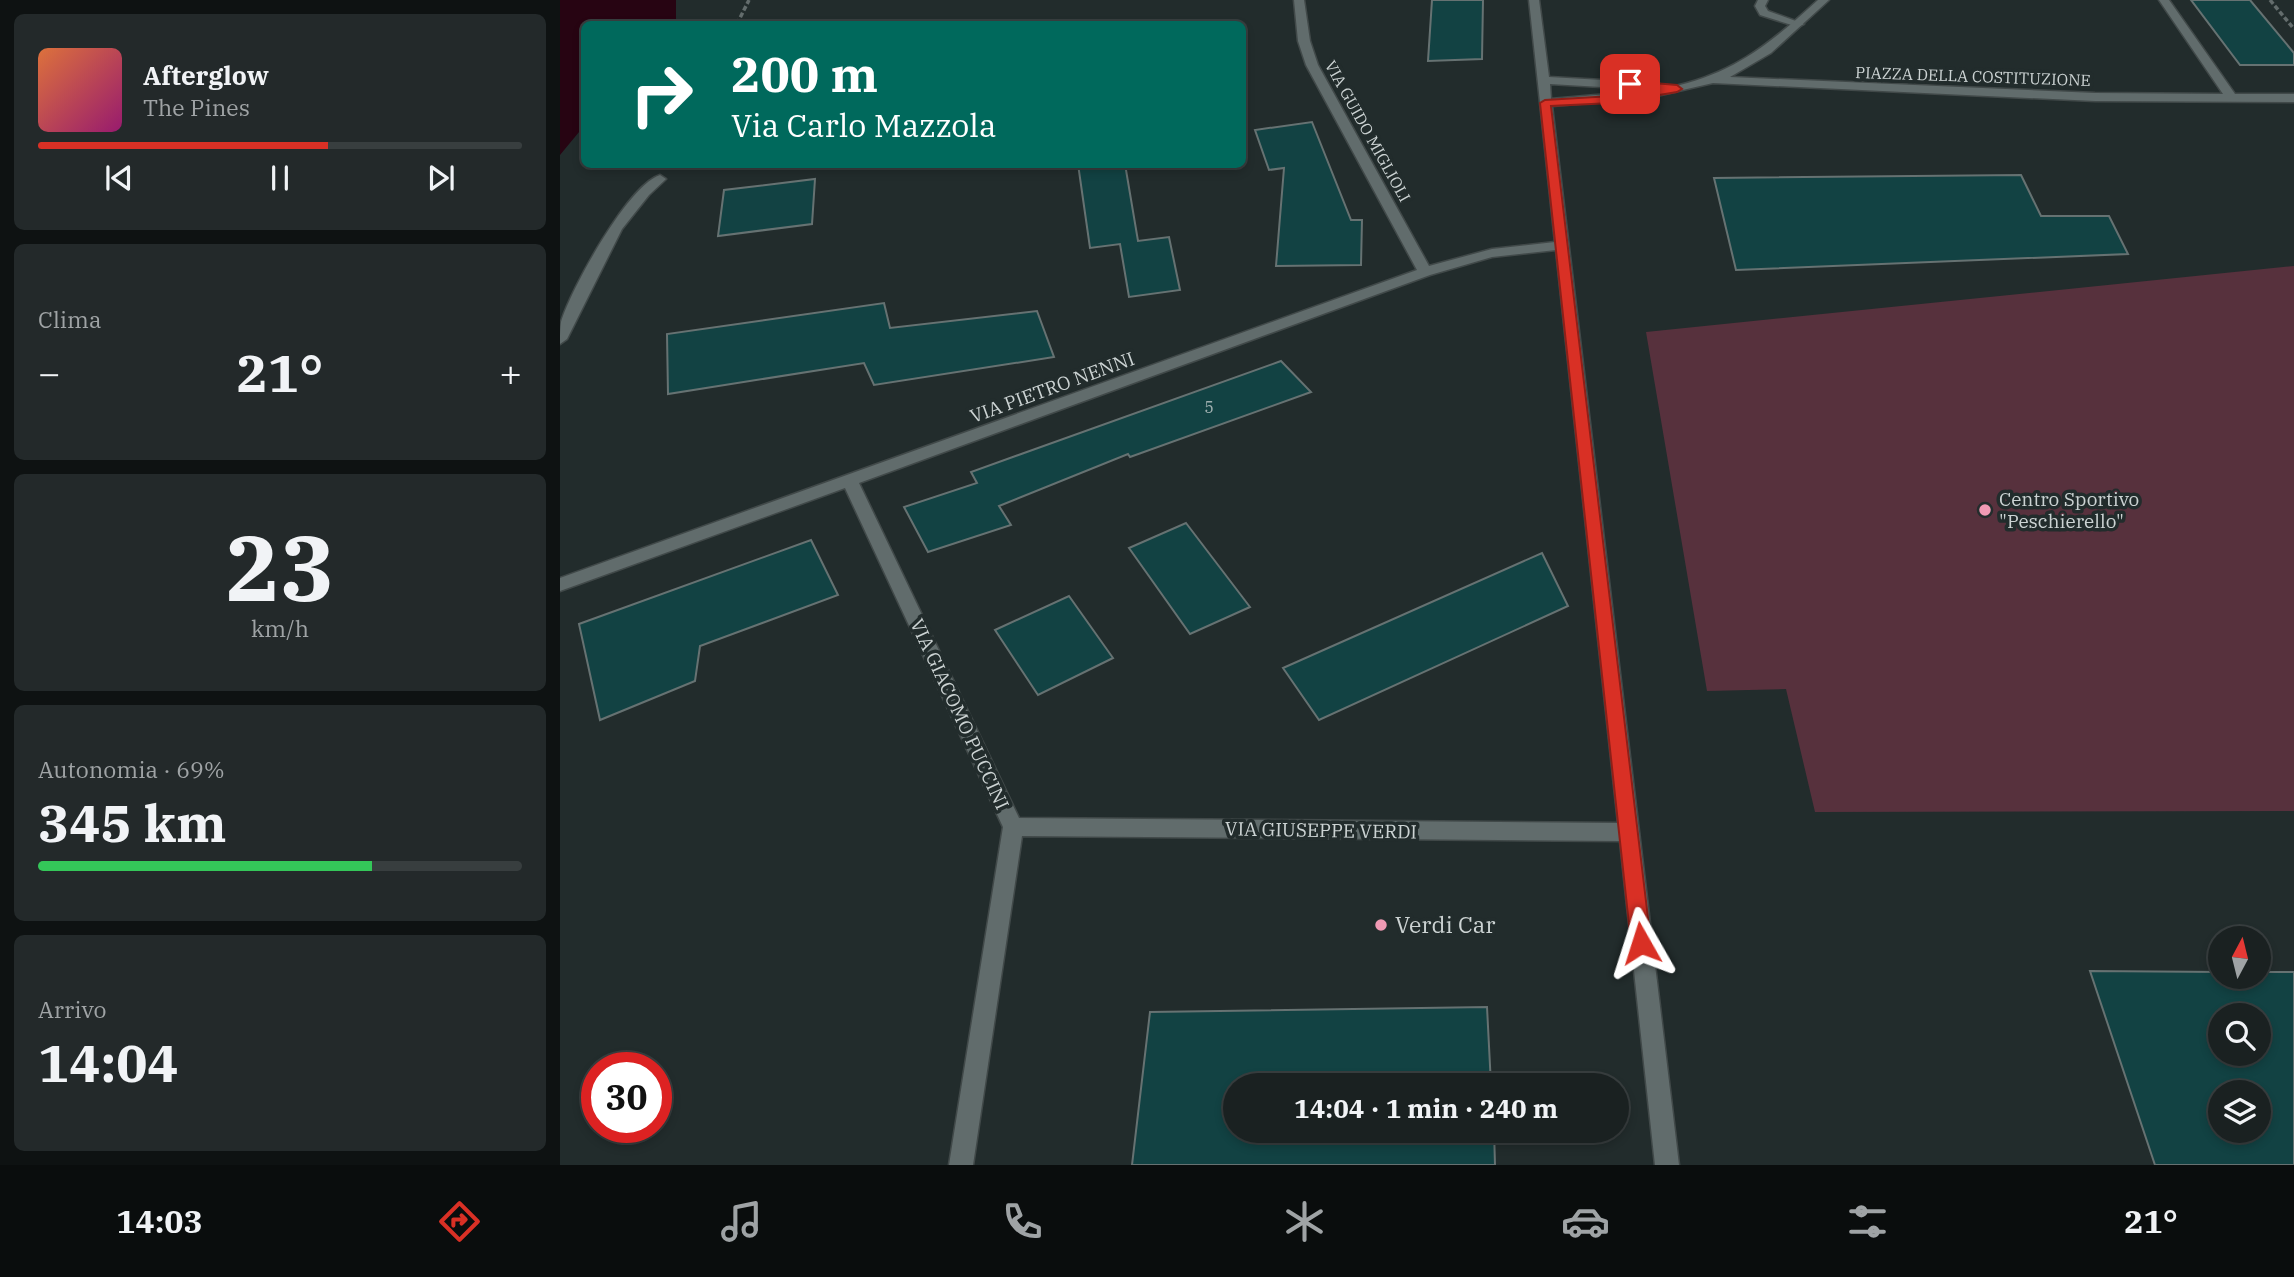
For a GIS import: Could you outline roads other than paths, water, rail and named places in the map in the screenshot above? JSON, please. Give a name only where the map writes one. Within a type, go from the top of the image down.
[{"type":"street","name":"VIA GUIDO MIGLIOLI","points":[[1299,0],[1304,41],[1311,65],[1425,272]]},
{"type":"street","points":[[1534,0],[1667,1165]]},
{"type":"street","points":[[1763,0],[1760,6],[1764,13],[1798,24]]},
{"type":"street","points":[[1545,103],[1620,99],[1714,80],[1743,67],[1775,45],[1824,0]]},
{"type":"street","points":[[2164,0],[2232,98]]},
{"type":"street","points":[[1543,80],[1677,89]]},
{"type":"street","name":"PIAZZA DELLA COSTITUZIONE","points":[[1714,80],[2095,97],[2294,99]]},
{"type":"street","points":[[560,339],[588,281],[630,208],[643,191],[660,179]]},
{"type":"street","name":"VIA PIETRO NENNI","points":[[560,584],[850,482],[1425,272],[1503,249],[1530,245],[1561,246]]},
{"type":"street","name":"VIA GIACOMO PUCCINI","points":[[850,482],[1013,827],[961,1165]]},
{"type":"street","name":"VIA GIUSEPPE VERDI","points":[[1013,827],[1628,832]]},
{"type":"place","name":"Centro Sportivo \"Peschierello\"","points":[[1985,510]]},
{"type":"place","name":"Verdi Car","points":[[1381,925]]}]
